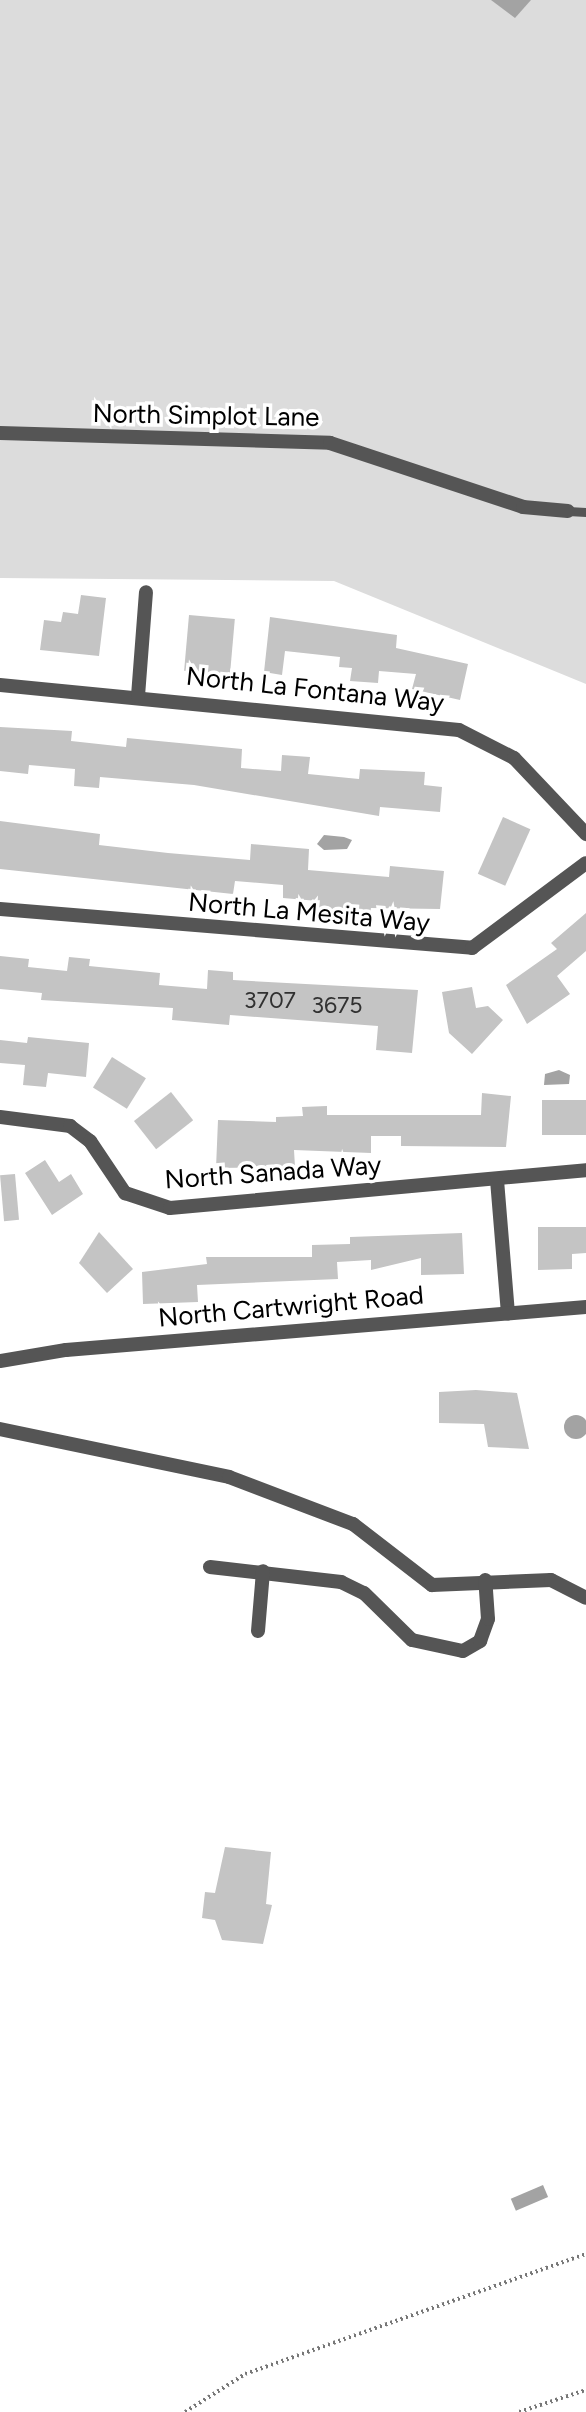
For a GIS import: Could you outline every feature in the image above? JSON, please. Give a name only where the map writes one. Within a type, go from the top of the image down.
[{"type":"street","name":"North Simplot Lane","points":[[0,433],[330,443],[523,507],[568,511]]},
{"type":"street","points":[[138,696],[146,592]]},
{"type":"street","name":"North La Fontana Way","points":[[0,685],[138,696],[459,730],[514,758],[586,834]]},
{"type":"street","name":"North La Mesita Way","points":[[0,909],[472,948],[586,863]]},
{"type":"street","name":"North Sanada Way","points":[[0,1117],[70,1126],[90,1142],[125,1194],[147,1206],[497,1180],[586,1170]]},
{"type":"street","points":[[497,1180],[508,1314]]},
{"type":"street","name":"North Cartwright Road","points":[[0,1361],[79,1349],[586,1307]]},
{"type":"street","points":[[0,1429],[229,1477],[353,1524],[410,1574],[432,1585],[485,1580],[551,1580],[586,1598]]},
{"type":"street","points":[[210,1567],[264,1571],[341,1583],[364,1593],[412,1640],[463,1651],[480,1641],[488,1619],[485,1580]]},
{"type":"street","points":[[258,1631],[264,1571]]},
{"type":"lane","points":[[568,511],[586,512]]},
{"type":"path","points":[[185,2412],[246,2374],[586,2255]]},
{"type":"path","points":[[519,2412],[586,2390]]},
{"type":"shaded area","points":[[0,0],[586,0],[586,684],[334,581],[0,578]]},
{"type":"shaded area","points":[[491,0],[531,0],[515,18]]},
{"type":"shaded area","points":[[324,835],[352,840],[347,849],[324,850],[317,844]]},
{"type":"shaded area","points":[[559,1070],[570,1075],[569,1084],[544,1085],[545,1074]]},
{"type":"shaded area","points":[[576,1415],[587,1422],[588,1427],[581,1438],[576,1439],[565,1432],[564,1427],[571,1416]]},
{"type":"shaded area","points":[[543,2185],[548,2197],[516,2211],[511,2199]]},
{"type":"building","points":[[81,595],[106,598],[99,656],[40,650],[44,620],[61,622],[63,612],[78,614]]},
{"type":"building","points":[[189,615],[235,619],[230,675],[184,671]]},
{"type":"building","points":[[270,617],[397,635],[396,648],[468,664],[460,700],[412,689],[416,674],[379,671],[378,683],[350,681],[352,668],[339,667],[340,657],[285,651],[282,675],[264,672]]},
{"type":"building","points":[[0,727],[72,731],[71,741],[126,747],[127,738],[242,749],[241,768],[281,771],[282,755],[310,757],[308,774],[359,779],[360,769],[425,772],[424,785],[442,787],[440,812],[380,807],[379,816],[194,785],[100,777],[99,788],[74,786],[75,769],[29,765],[28,774],[0,771]]},
{"type":"building","points":[[503,817],[530,829],[505,886],[478,874]]},
{"type":"building","points":[[0,821],[100,834],[99,845],[168,853],[250,860],[251,844],[309,849],[308,870],[389,877],[390,866],[444,871],[440,909],[371,908],[370,914],[317,910],[318,901],[283,898],[283,885],[235,881],[233,894],[0,869]]},
{"type":"building","points":[[586,913],[586,951],[557,976],[570,994],[527,1024],[506,985],[557,949],[551,943]]},
{"type":"building","points":[[0,956],[29,959],[28,967],[67,971],[69,957],[90,959],[89,966],[160,973],[159,985],[207,989],[208,970],[233,972],[233,980],[418,990],[412,1053],[376,1050],[378,1026],[230,1015],[229,1025],[172,1020],[173,1008],[41,1000],[42,993],[0,989]]},
{"type":"building","points":[[472,987],[476,1008],[488,1006],[503,1020],[472,1054],[449,1033],[442,992]]},
{"type":"building","points":[[28,1037],[89,1043],[86,1077],[48,1073],[46,1087],[23,1085],[25,1065],[0,1063],[0,1040],[27,1043]]},
{"type":"building","points":[[112,1057],[146,1078],[127,1109],[93,1088]]},
{"type":"building","points":[[171,1092],[193,1120],[156,1149],[134,1121]]},
{"type":"building","points":[[482,1093],[511,1096],[506,1147],[401,1146],[401,1136],[371,1136],[371,1153],[294,1150],[295,1167],[216,1168],[218,1120],[276,1122],[276,1117],[303,1116],[302,1107],[327,1106],[327,1115],[481,1115]]},
{"type":"building","points":[[542,1100],[586,1100],[586,1135],[542,1135]]},
{"type":"building","points":[[45,1160],[59,1182],[71,1174],[83,1194],[52,1215],[25,1173]]},
{"type":"building","points":[[15,1174],[19,1220],[4,1221],[0,1175]]},
{"type":"building","points":[[538,1227],[586,1227],[586,1253],[572,1254],[572,1269],[538,1270]]},
{"type":"building","points":[[99,1232],[133,1269],[107,1293],[79,1263]]},
{"type":"building","points":[[462,1233],[464,1274],[421,1275],[421,1258],[371,1270],[371,1260],[337,1262],[338,1279],[197,1285],[198,1302],[143,1304],[142,1272],[207,1264],[206,1257],[312,1257],[312,1245],[350,1244],[350,1237]]},
{"type":"building","points":[[476,1390],[517,1393],[529,1449],[488,1447],[484,1424],[439,1423],[439,1392]]},
{"type":"building","points":[[225,1847],[271,1852],[266,1904],[272,1905],[263,1944],[222,1940],[215,1920],[202,1918],[205,1892],[215,1893]]}]
